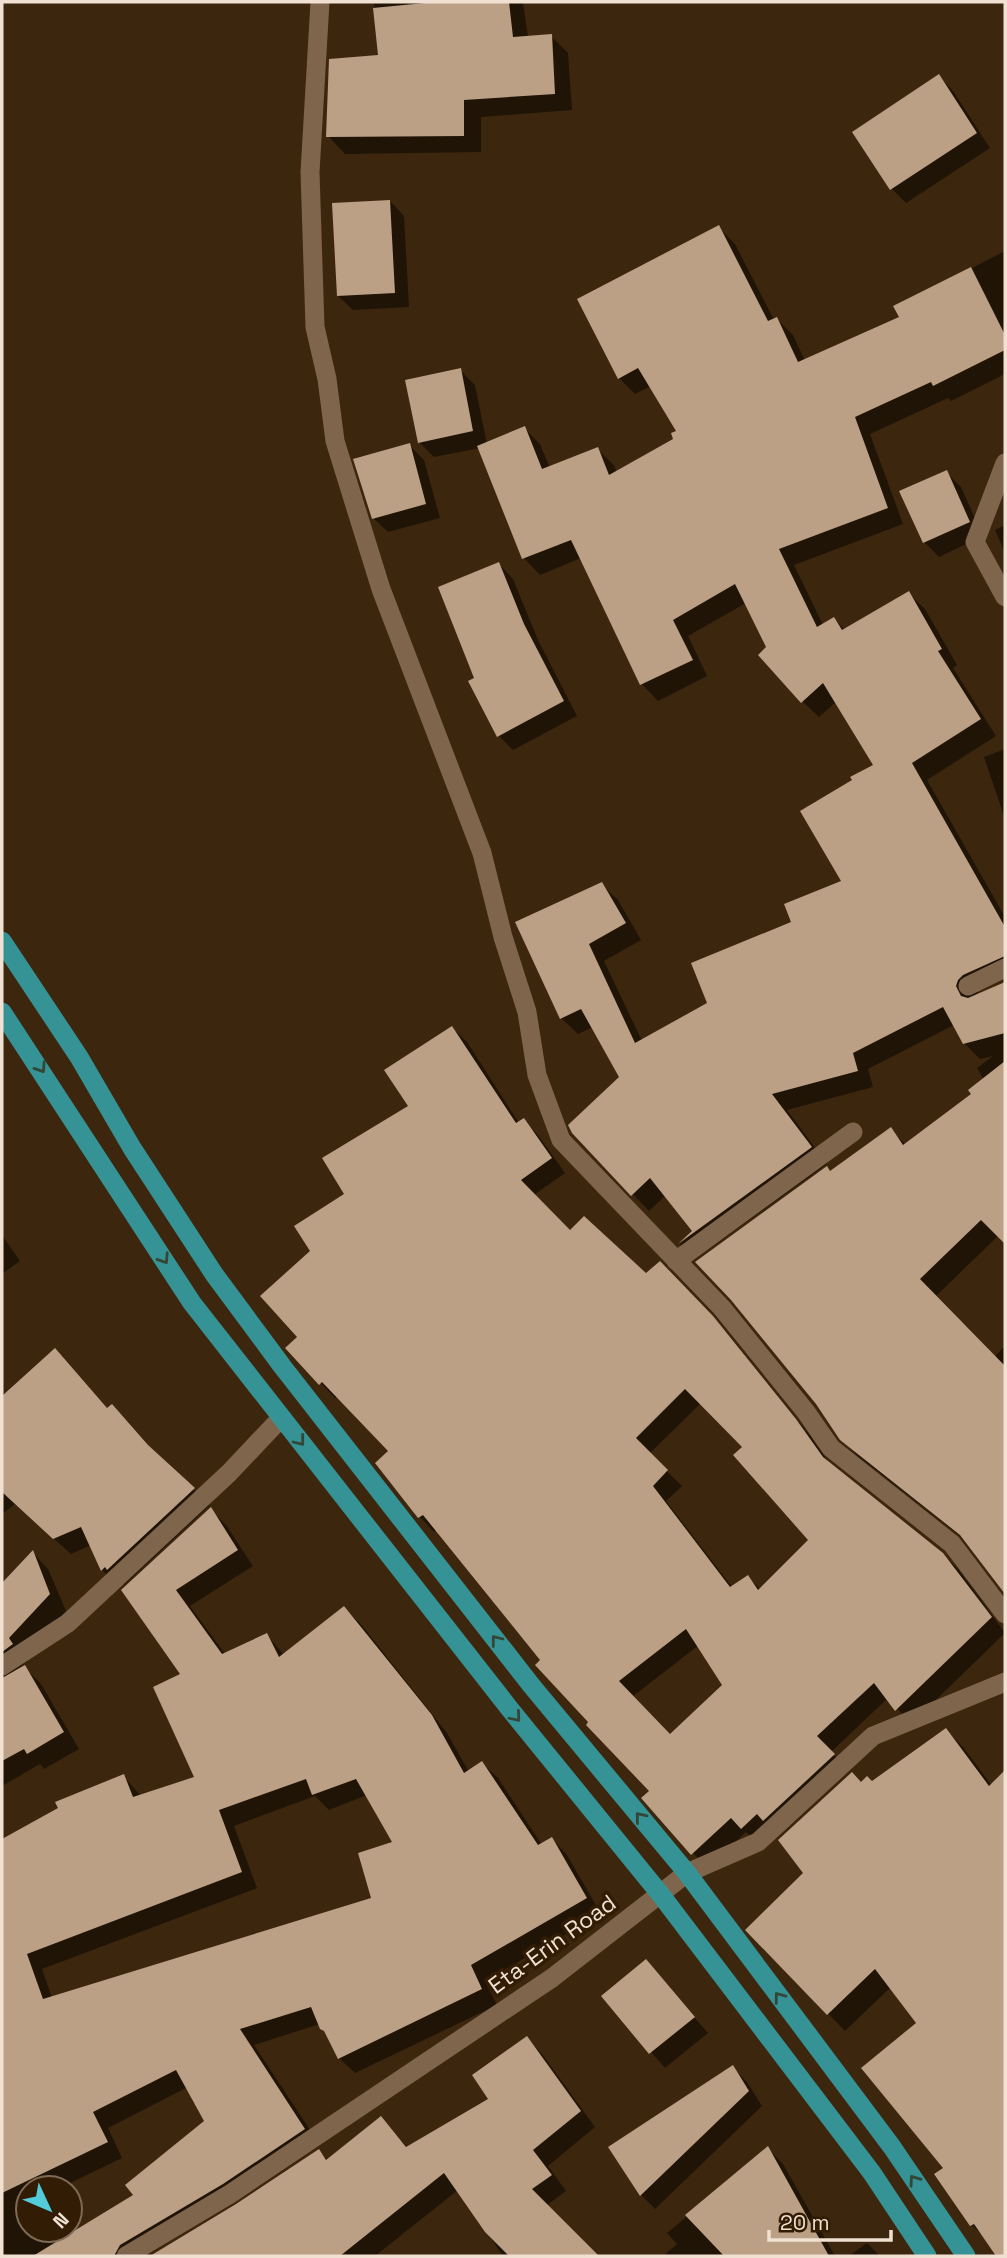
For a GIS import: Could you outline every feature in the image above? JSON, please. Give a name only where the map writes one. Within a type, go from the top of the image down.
[{"type":"main road","points":[[2,941],[79,1057],[132,1148],[214,1274],[282,1366],[531,1685],[687,1873],[892,2147],[966,2256]]},
{"type":"main road","points":[[2,1012],[192,1303],[509,1708],[661,1895],[872,2173],[927,2256]]},
{"type":"street","points":[[320,2],[310,172],[315,327],[327,379],[335,441],[381,589],[482,853],[503,937],[527,1012],[537,1074],[561,1140],[722,1308],[806,1412],[831,1448],[953,1544],[1005,1614]]},
{"type":"street","points":[[1005,463],[975,542],[1005,597]]},
{"type":"street","points":[[968,986],[1005,968]]},
{"type":"street","points":[[676,1261],[853,1132]]},
{"type":"street","points":[[2,1666],[68,1623],[229,1473],[281,1418]]},
{"type":"street","name":"Eta-Erin Road","points":[[126,2256],[230,2194],[541,1985],[687,1873],[758,1842],[873,1736],[1005,1682]]},
{"type":"building","points":[[435,2],[509,2],[513,37],[552,34],[555,94],[464,100],[464,136],[326,137],[329,59],[378,55],[373,8]]},
{"type":"building","points":[[939,74],[977,133],[890,190],[852,132]]},
{"type":"building","points":[[390,200],[395,293],[337,296],[332,203]]},
{"type":"building","points":[[719,225],[768,321],[777,317],[798,362],[899,317],[893,306],[971,267],[1005,335],[1005,350],[933,386],[931,382],[855,417],[888,508],[779,549],[817,627],[834,617],[842,630],[909,591],[942,649],[938,651],[981,719],[912,763],[1005,927],[1005,956],[963,975],[956,986],[961,996],[968,998],[1005,982],[1005,1033],[963,1044],[943,1007],[853,1053],[858,1071],[772,1094],[812,1147],[678,1244],[692,1231],[650,1178],[631,1196],[572,1133],[568,1125],[619,1077],[581,1009],[560,1019],[515,922],[602,882],[626,923],[589,944],[635,1043],[707,1003],[691,963],[791,922],[784,904],[841,881],[800,811],[852,780],[850,777],[873,765],[823,683],[801,703],[758,655],[766,647],[735,584],[673,620],[693,660],[640,685],[571,540],[522,559],[477,446],[525,426],[542,469],[598,447],[609,475],[673,439],[671,433],[676,431],[638,368],[618,379],[577,299]]},
{"type":"building","points":[[461,368],[473,431],[418,443],[405,380]]},
{"type":"building","points":[[410,443],[426,504],[372,519],[353,459]]},
{"type":"building","points":[[947,470],[970,522],[923,543],[899,491]]},
{"type":"building","points":[[499,562],[524,624],[564,701],[497,737],[468,681],[474,678],[438,587]]},
{"type":"building","points":[[452,1026],[516,1123],[524,1118],[552,1158],[521,1180],[570,1230],[584,1216],[646,1273],[660,1261],[713,1316],[823,1457],[943,1553],[992,1617],[895,1711],[874,1683],[817,1736],[835,1754],[763,1821],[757,1814],[741,1829],[731,1818],[691,1855],[641,1798],[649,1791],[586,1725],[588,1722],[535,1665],[540,1660],[423,1515],[418,1518],[375,1463],[388,1451],[322,1382],[319,1385],[285,1348],[297,1337],[260,1296],[310,1251],[294,1226],[344,1194],[322,1158],[408,1106],[384,1070]],"holes":[[[685,1389],[742,1447],[733,1455],[808,1540],[758,1590],[748,1575],[730,1587],[653,1486],[668,1470],[636,1438]],[[686,1629],[722,1685],[670,1734],[619,1681]]]},
{"type":"building","points":[[1005,1061],[1005,1244],[981,1220],[920,1279],[1005,1366],[1005,1594],[960,1535],[840,1440],[816,1404],[731,1300],[695,1262],[827,1166],[830,1171],[891,1127],[903,1145],[971,1094],[968,1090]]},
{"type":"building","points":[[55,1348],[107,1408],[112,1404],[148,1445],[195,1488],[107,1570],[105,1567],[101,1571],[81,1527],[53,1539],[2,1492],[2,1396]]},
{"type":"building","points":[[211,1507],[238,1550],[176,1590],[222,1654],[267,1633],[279,1657],[344,1606],[432,1715],[464,1773],[482,1761],[538,1845],[552,1837],[587,1898],[471,1965],[482,1989],[338,2059],[324,2031],[320,2029],[311,2007],[240,2029],[305,2129],[223,2184],[120,2245],[114,2256],[33,2256],[53,2244],[84,2244],[84,2225],[133,2195],[125,2185],[204,2121],[176,2070],[93,2112],[108,2142],[41,2174],[14,2174],[14,2187],[2,2193],[2,1839],[58,1808],[55,1802],[124,1774],[133,1797],[194,1777],[153,1687],[180,1674],[121,1590]],"holes":[[[306,1779],[312,1795],[356,1779],[392,1842],[358,1853],[371,1898],[43,1999],[27,1954],[242,1872],[219,1810]]]},
{"type":"building","points":[[33,1550],[50,1594],[9,1638],[13,1644],[2,1652],[2,1583]]},
{"type":"building","points":[[25,1665],[64,1732],[27,1754],[24,1749],[2,1761],[2,1678]]},
{"type":"building","points":[[946,1728],[989,1786],[1005,1770],[1005,2256],[996,2256],[974,2224],[970,2226],[934,2174],[943,2168],[861,2068],[916,2023],[875,1969],[827,2015],[745,1930],[803,1873],[778,1840],[852,1772],[861,1782],[867,1776],[872,1781]]},
{"type":"building","points":[[646,1959],[695,2017],[649,2054],[601,1996]]},
{"type":"building","points":[[527,2036],[581,2111],[533,2150],[552,2175],[532,2189],[599,2256],[509,2256],[485,2232],[444,2173],[340,2256],[150,2256],[319,2149],[326,2160],[381,2116],[406,2147],[488,2099],[472,2075]]},
{"type":"building","points":[[733,2065],[749,2091],[640,2196],[608,2147]]},
{"type":"building","points":[[768,2146],[829,2256],[724,2256],[685,2215]]}]
